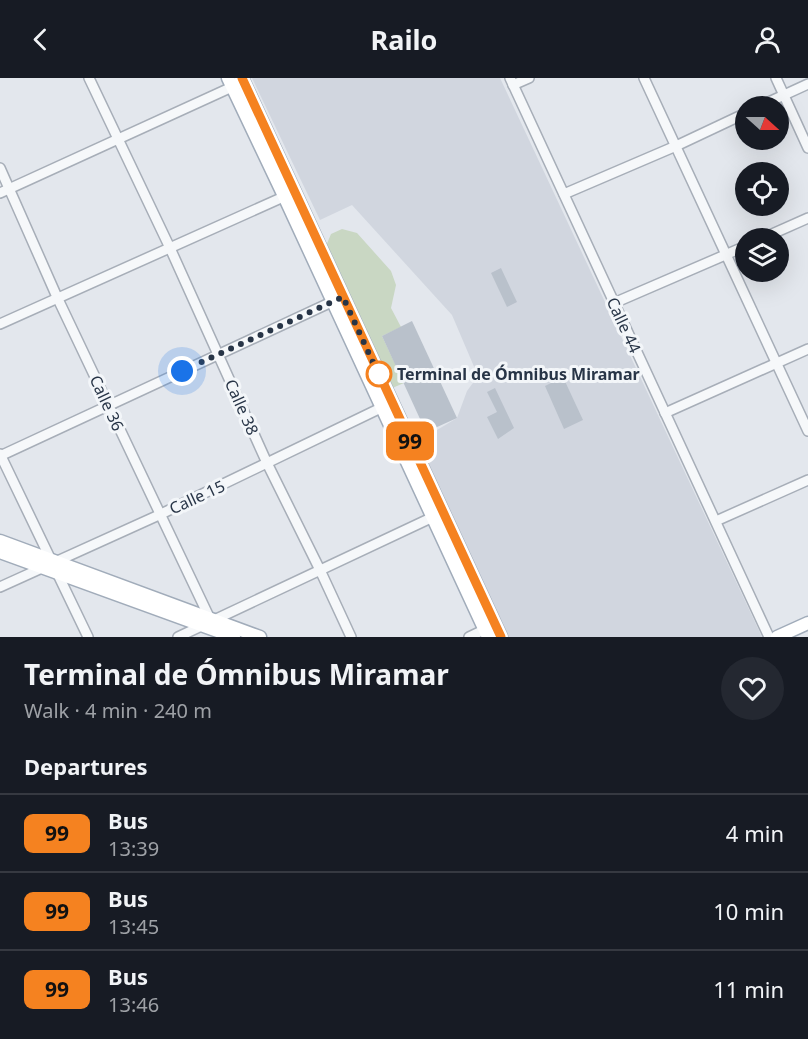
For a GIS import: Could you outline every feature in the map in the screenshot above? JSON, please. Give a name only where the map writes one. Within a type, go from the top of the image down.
[{"type":"main road","points":[[238,80],[387,406],[433,517],[489,630],[501,637]]},
{"type":"main road","points":[[387,406],[447,520],[489,630]]},
{"type":"main road","points":[[0,541],[51,565],[212,625],[260,637]]},
{"type":"main road","points":[[0,552],[51,565]]},
{"type":"main road","points":[[777,637],[808,623]]},
{"type":"main road","points":[[212,625],[234,637]]},
{"type":"main road","points":[[797,637],[808,632]]},
{"type":"street","name":"Calle 38","points":[[89,78],[170,248],[267,463],[321,570],[351,637]]},
{"type":"street","points":[[511,82],[529,78]]},
{"type":"street","points":[[644,78],[808,431]]},
{"type":"street","points":[[776,78],[808,148]]},
{"type":"street","points":[[0,193],[117,140],[238,80]]},
{"type":"street","name":"Calle 44","points":[[511,82],[769,637]]},
{"type":"street","points":[[784,95],[808,84]]},
{"type":"street","points":[[564,194],[735,118]]},
{"type":"street","name":"Calle 36","points":[[0,168],[57,297],[212,625]]},
{"type":"street","points":[[0,324],[290,194]]},
{"type":"street","points":[[786,228],[808,218]]},
{"type":"street","points":[[614,303],[735,251]]},
{"type":"street","points":[[88,637],[51,565],[0,455],[338,299]]},
{"type":"street","points":[[665,413],[808,349]]},
{"type":"street","name":"Calle 15","points":[[0,587],[159,515],[387,406]]},
{"type":"street","points":[[716,521],[808,480]]},
{"type":"street","points":[[178,637],[212,625],[433,517],[447,520]]},
{"type":"street","points":[[469,637],[489,630]]},
{"type":"shaded area","points":[[252,78],[500,78],[762,637],[507,637],[417,442],[457,418],[467,391],[478,376],[452,315],[352,205],[320,220]]},
{"type":"green space","points":[[342,229],[357,233],[391,271],[396,285],[391,308],[401,327],[382,336],[404,383],[390,389],[326,246],[331,234]]},
{"type":"building","points":[[501,268],[517,302],[507,307],[491,273]]},
{"type":"building","name":"Terminal de Ómnibus Miramar","points":[[412,321],[457,418],[426,432],[382,336]]},
{"type":"building","points":[[563,377],[583,420],[564,429],[545,386]]},
{"type":"building","points":[[495,388],[514,428],[498,439],[487,417],[497,412],[487,392]]},
{"type":"bus line","name":"99","points":[[242,78],[501,637]]},
{"type":"place","name":"Terminal de Ómnibus Miramar","points":[[379,374]]},
{"type":"route","points":[[182,371],[343,297],[382,382],[379,374]]}]
